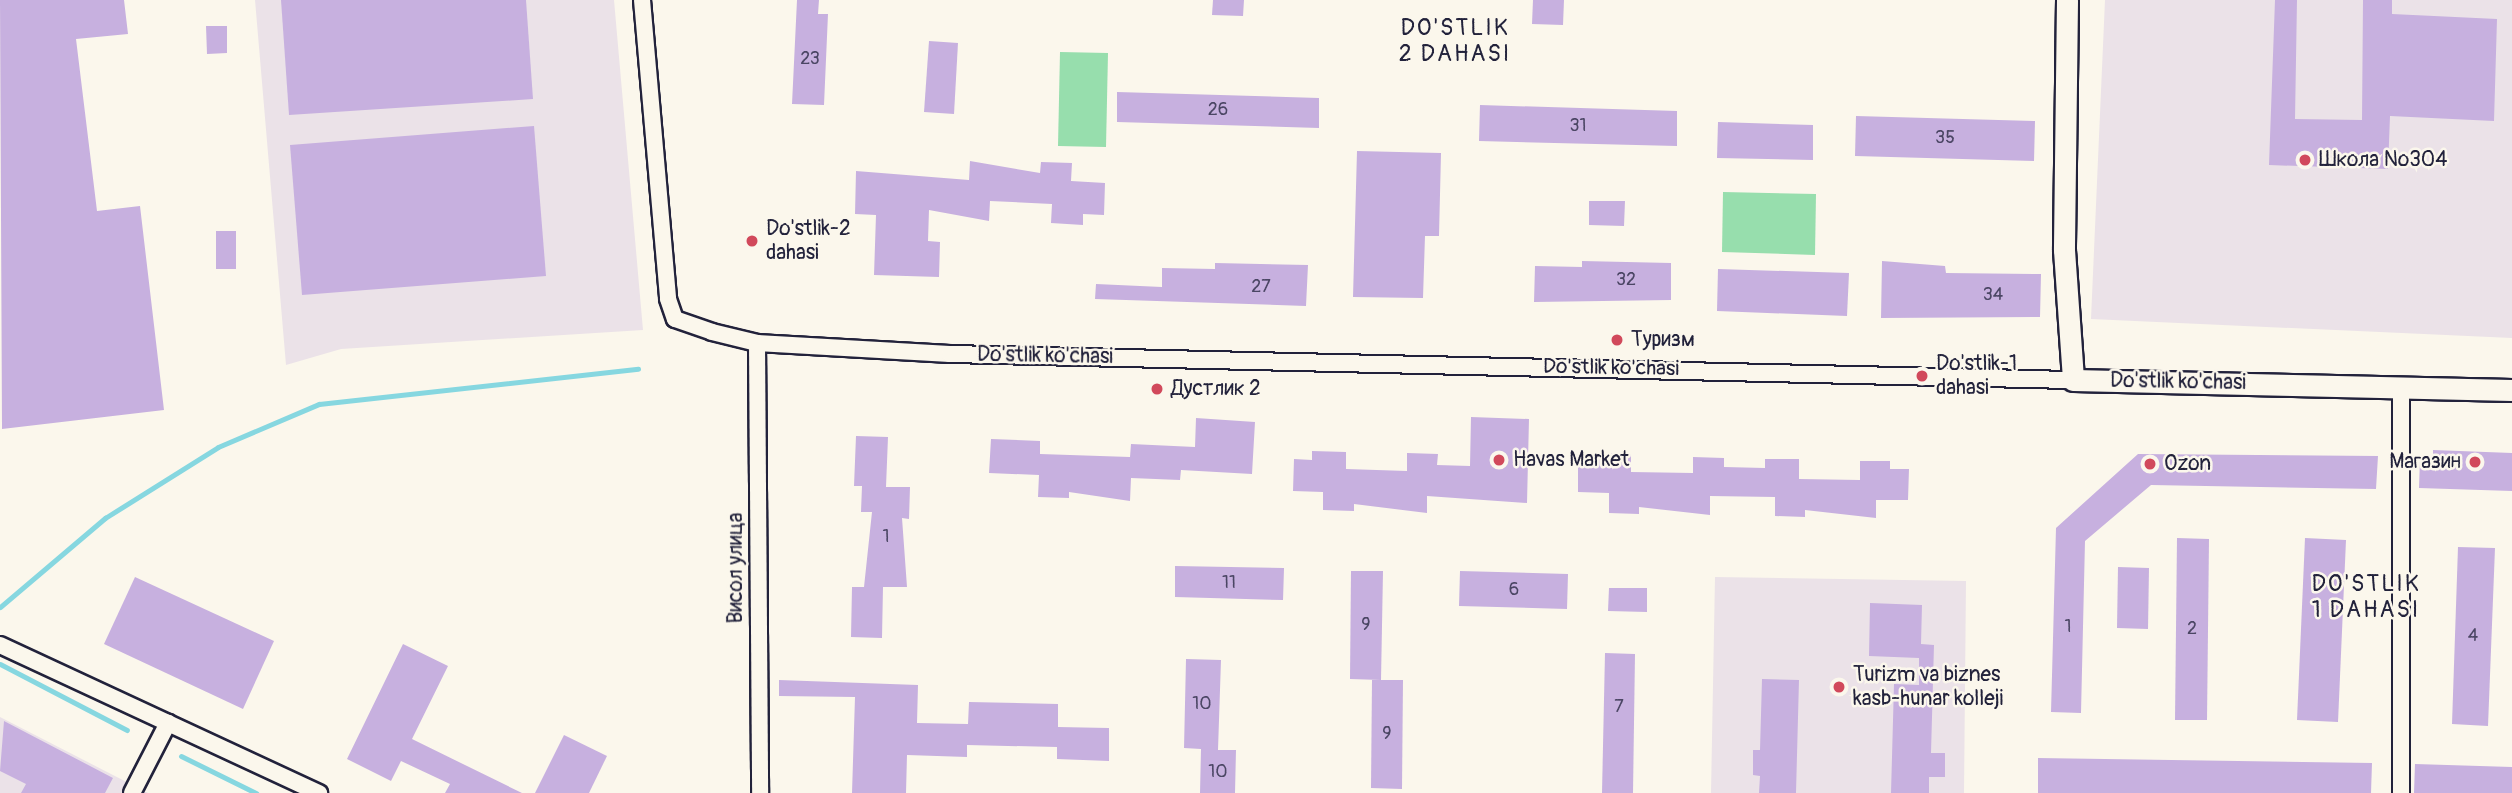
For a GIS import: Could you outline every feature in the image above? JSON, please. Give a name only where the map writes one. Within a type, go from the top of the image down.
[{"type":"street","name":"Do'stlik ko'chasi","points":[[642,0],[668,299],[675,319],[757,343],[950,354],[2512,390]]},
{"type":"street","points":[[2067,0],[2064,250],[2073,380]]},
{"type":"street","name":"Висол улица","points":[[757,343],[760,793]]},
{"type":"street","points":[[2401,387],[2401,793]]},
{"type":"street","points":[[0,645],[319,793]]},
{"type":"street","points":[[132,793],[167,723]]},
{"type":"shaded area","points":[[255,0],[614,0],[643,330],[341,349],[286,365]]},
{"type":"shaded area","name":"Школа №304","points":[[2105,0],[2512,0],[2512,338],[2091,319]]},
{"type":"shaded area","name":"Turizm va biznes kasb-hunar kolleji","points":[[1715,577],[1966,581],[1964,793],[1711,793]]},
{"type":"shaded area","points":[[0,717],[148,793],[0,793]]},
{"type":"green space","points":[[1060,52],[1108,53],[1106,147],[1058,146]]},
{"type":"green space","points":[[1723,192],[1816,194],[1815,255],[1722,252]]},
{"type":"building","points":[[0,0],[124,0],[128,34],[76,39],[97,211],[140,206],[164,410],[2,429]]},
{"type":"building","points":[[281,0],[526,0],[533,99],[289,115]]},
{"type":"building","points":[[797,0],[819,0],[818,14],[828,14],[824,105],[792,104]]},
{"type":"building","points":[[1213,0],[1244,0],[1243,16],[1212,15]]},
{"type":"building","points":[[1533,0],[1564,0],[1563,25],[1532,24]]},
{"type":"building","points":[[2275,0],[2297,0],[2295,119],[2362,120],[2363,0],[2392,0],[2392,14],[2497,19],[2494,121],[2390,116],[2388,169],[2269,165]]},
{"type":"building","points":[[206,26],[227,26],[227,53],[207,54]]},
{"type":"building","points":[[929,41],[958,43],[954,114],[924,112]]},
{"type":"building","points":[[1117,92],[1319,98],[1319,128],[1117,122]]},
{"type":"building","points":[[1480,105],[1677,111],[1677,146],[1479,141]]},
{"type":"building","points":[[1856,116],[2035,121],[2034,161],[1855,156]]},
{"type":"building","points":[[1718,122],[1813,125],[1813,160],[1717,158]]},
{"type":"building","points":[[534,126],[546,276],[302,295],[290,145]]},
{"type":"building","points":[[1357,151],[1441,153],[1439,236],[1425,236],[1423,298],[1353,297]]},
{"type":"building","points":[[970,161],[1040,173],[1041,162],[1072,163],[1071,181],[1105,183],[1104,215],[1083,214],[1083,225],[1051,223],[1052,204],[990,201],[989,221],[929,210],[928,241],[940,242],[939,277],[874,275],[876,215],[855,214],[856,171],[969,180]]},
{"type":"building","points":[[1589,201],[1625,201],[1624,226],[1589,225]]},
{"type":"building","points":[[216,231],[236,231],[236,269],[216,269]]},
{"type":"building","points":[[1582,261],[1671,263],[1671,300],[1534,302],[1535,266],[1582,267]]},
{"type":"building","points":[[1882,261],[1945,266],[1946,273],[2041,274],[2040,317],[1881,318]]},
{"type":"building","points":[[1215,263],[1308,265],[1306,306],[1095,299],[1096,284],[1162,287],[1162,268],[1215,269]]},
{"type":"building","points":[[1718,269],[1849,273],[1847,316],[1717,311]]},
{"type":"building","points":[[1471,417],[1529,419],[1527,503],[1427,496],[1427,513],[1354,504],[1354,511],[1323,510],[1323,492],[1293,491],[1294,459],[1312,460],[1312,451],[1346,452],[1346,469],[1407,471],[1407,453],[1438,454],[1437,465],[1470,466]]},
{"type":"building","points":[[1196,418],[1255,422],[1252,474],[1181,470],[1180,480],[1131,478],[1130,501],[1069,492],[1069,498],[1038,497],[1039,475],[989,473],[991,439],[1040,441],[1040,454],[1130,457],[1131,444],[1195,447]]},
{"type":"building","points":[[856,436],[888,437],[886,487],[910,487],[909,519],[902,518],[907,587],[883,587],[882,638],[851,637],[852,587],[864,587],[872,512],[861,512],[862,486],[854,486]]},
{"type":"building","points":[[2433,450],[2512,453],[2512,491],[2419,488],[2420,458],[2433,458]]},
{"type":"building","points":[[1599,453],[1631,454],[1631,472],[1693,473],[1693,457],[1724,458],[1724,467],[1765,468],[1765,459],[1799,459],[1799,479],[1860,480],[1860,461],[1890,461],[1890,469],[1909,469],[1908,500],[1876,500],[1876,518],[1805,510],[1805,517],[1775,516],[1775,497],[1710,496],[1710,515],[1639,507],[1639,514],[1609,513],[1609,493],[1578,492],[1578,463],[1599,463]]},
{"type":"building","points":[[2138,454],[2378,456],[2376,489],[2151,485],[2085,541],[2081,713],[2051,712],[2056,528]]},
{"type":"building","points":[[2177,538],[2209,539],[2207,720],[2175,720]]},
{"type":"building","points":[[2305,538],[2346,540],[2338,722],[2297,720]]},
{"type":"building","points":[[2458,547],[2495,548],[2488,726],[2452,724]]},
{"type":"building","points":[[1175,566],[1284,568],[1283,600],[1175,597]]},
{"type":"building","points":[[2118,567],[2149,568],[2148,629],[2117,628]]},
{"type":"building","points":[[1351,571],[1383,571],[1381,680],[1350,679]]},
{"type":"building","points":[[1460,571],[1568,574],[1567,609],[1459,606]]},
{"type":"building","points":[[135,577],[274,641],[243,709],[104,644]]},
{"type":"building","points":[[1609,588],[1647,588],[1647,612],[1608,611]]},
{"type":"building","points":[[1870,603],[1922,605],[1921,644],[1934,645],[1931,753],[1945,753],[1945,777],[1929,777],[1929,793],[1891,793],[1894,684],[1919,685],[1919,658],[1869,656]]},
{"type":"building","points":[[403,644],[448,666],[412,739],[522,793],[445,793],[450,784],[401,761],[391,781],[347,759]]},
{"type":"building","points":[[1605,653],[1635,654],[1633,793],[1602,793]]},
{"type":"building","points":[[1186,659],[1221,660],[1218,750],[1236,750],[1235,793],[1200,793],[1201,749],[1184,748]]},
{"type":"building","points":[[1762,679],[1799,680],[1796,793],[1759,793],[1760,776],[1753,775],[1753,750],[1760,750]]},
{"type":"building","points":[[779,680],[918,685],[917,723],[968,724],[969,702],[1058,704],[1058,727],[1109,728],[1109,761],[1057,759],[1057,747],[967,745],[967,757],[907,755],[906,793],[852,793],[855,697],[779,696]]},
{"type":"building","points":[[1372,680],[1403,680],[1402,789],[1371,788]]},
{"type":"building","points":[[4,721],[113,778],[105,793],[21,793],[26,784],[0,771]]},
{"type":"building","points":[[564,735],[607,756],[589,793],[535,793]]},
{"type":"building","points":[[2038,758],[2372,763],[2371,793],[2038,793]]},
{"type":"building","points":[[2415,764],[2512,767],[2512,793],[2414,793]]},
{"type":"waterway","points":[[0,607],[105,518],[218,447],[319,404],[638,369]]},
{"type":"waterway","points":[[0,664],[127,730]]},
{"type":"waterway","points":[[181,756],[256,793]]},
{"type":"place","name":"Школа №304","points":[[2305,160]]},
{"type":"place","name":"Do'stlik-2 dahasi","points":[[752,241]]},
{"type":"place","name":"Туризм","points":[[1617,340]]},
{"type":"place","name":"Do'stlik-1 dahasi","points":[[1922,376]]},
{"type":"place","name":"Дустлик 2","points":[[1157,389]]},
{"type":"place","name":"Havas Market","points":[[1499,460]]},
{"type":"place","name":"Магазин","points":[[2475,462]]},
{"type":"place","name":"Ozon","points":[[2150,464]]},
{"type":"place","name":"Turizm va biznes kasb-hunar kolleji","points":[[1839,687]]},
{"type":"district","name":"DO'STLIK 2 DAHASI","points":[[1455,41]]},
{"type":"district","name":"DO'STLIK 1 DAHASI","points":[[2366,597]]}]
